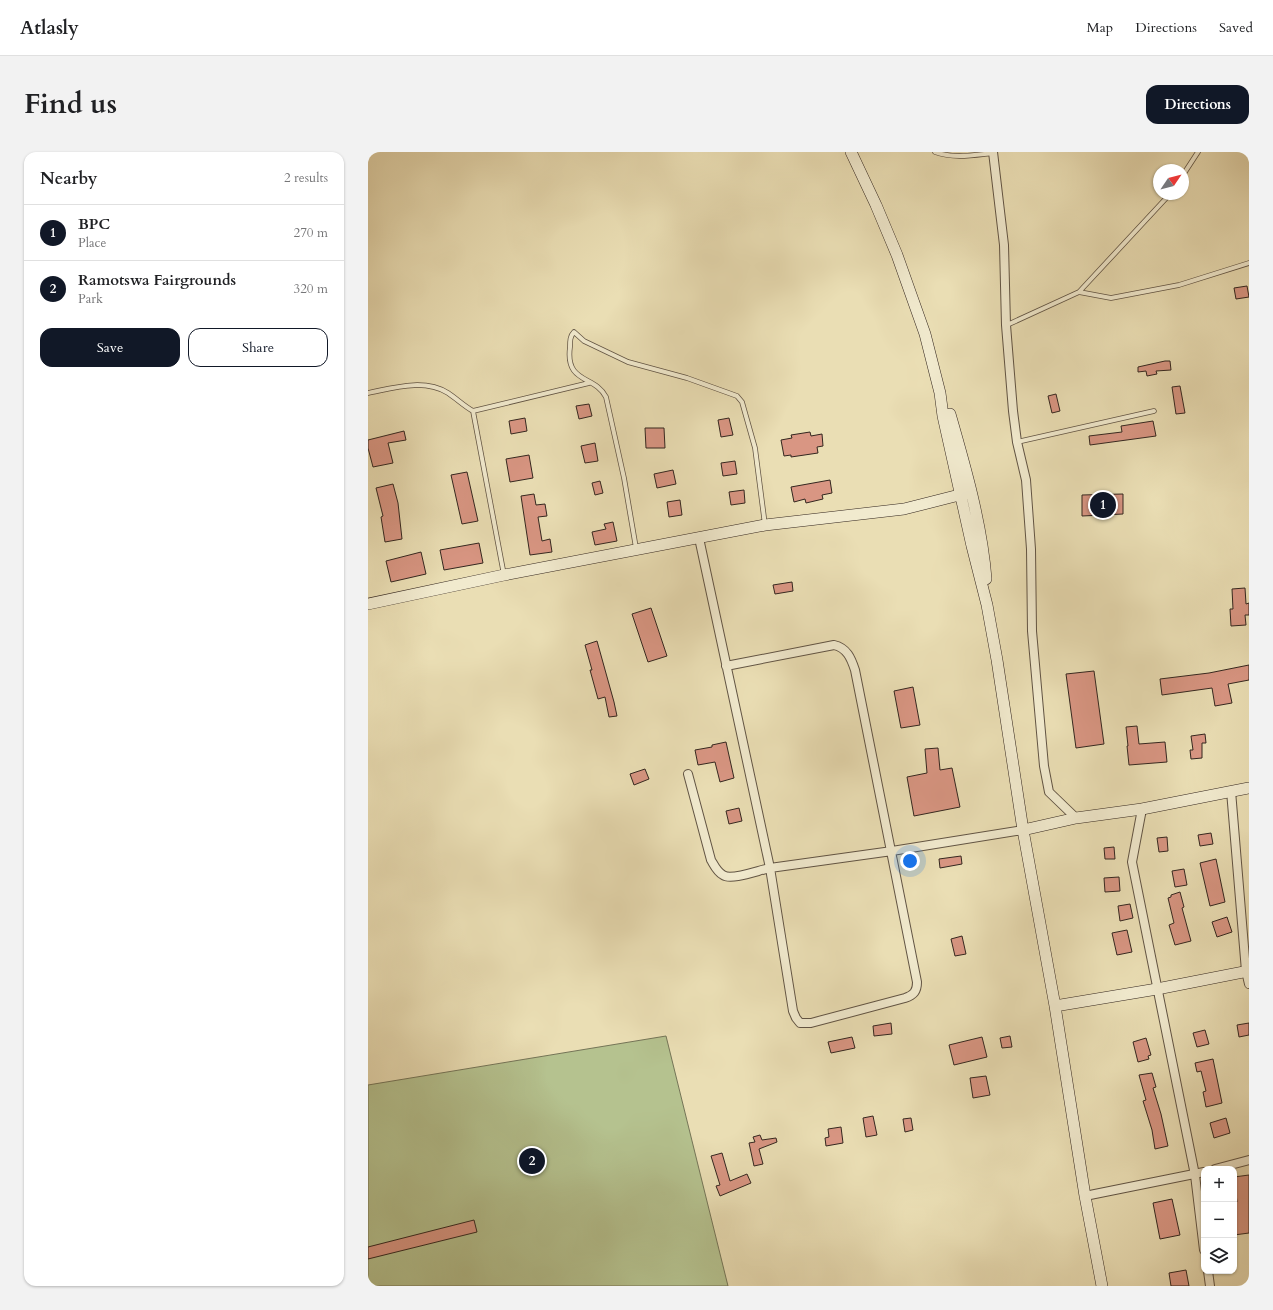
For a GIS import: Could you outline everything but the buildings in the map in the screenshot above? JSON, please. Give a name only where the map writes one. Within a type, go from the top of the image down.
[{"type":"main road","points":[[851,152],[898,255],[925,334],[940,393],[943,416],[981,544],[986,573],[987,605],[1023,830],[1055,1006],[1085,1196],[1102,1286]]},
{"type":"main road","points":[[368,604],[504,575],[765,525],[904,509],[966,494]]},
{"type":"main road","points":[[1023,830],[1076,818],[1142,809],[1249,788]]},
{"type":"main road","points":[[1055,1006],[1157,989],[1248,971]]},
{"type":"street","points":[[993,153],[1004,245],[1006,325],[1017,442],[1026,480],[1031,549],[1032,631],[1044,766],[1049,792],[1076,818]]},
{"type":"street","points":[[699,538],[726,666],[770,868],[793,1012],[800,1023],[805,1024],[912,996],[916,992],[917,982],[892,851],[855,670],[851,658],[840,646],[834,644],[726,666]]},
{"type":"street","points":[[688,774],[711,860],[724,877],[733,877],[770,868],[892,851],[1023,830]]},
{"type":"street","points":[[1231,791],[1249,984]]},
{"type":"street","points":[[1142,809],[1132,862],[1195,1175],[1203,1238]]},
{"type":"street","points":[[1227,1166],[1249,1160]]},
{"type":"street","points":[[1085,1196],[1201,1173]]},
{"type":"street","points":[[1208,1274],[1210,1286]]},
{"type":"lane","points":[[935,152],[944,155],[961,156],[993,153]]},
{"type":"lane","points":[[1189,166],[1198,152]]},
{"type":"lane","points":[[1006,325],[1078,292],[1164,200]]},
{"type":"lane","points":[[1078,292],[1111,298],[1179,285],[1249,263]]},
{"type":"lane","points":[[636,550],[624,478],[606,397],[600,387],[589,383],[576,373],[572,366],[569,355],[571,336],[574,332],[598,350],[628,362],[687,378],[737,396],[742,402],[755,448],[765,525]]},
{"type":"lane","points":[[368,393],[411,385],[428,385],[447,392],[465,407],[473,411],[589,383]]},
{"type":"lane","points":[[473,411],[504,575]]},
{"type":"lane","points":[[1017,442],[1154,411]]},
{"type":"green space","points":[[666,1036],[728,1286],[368,1286],[368,1085]]},
{"type":"place","name":"BPC","points":[[1103,505]]},
{"type":"place","name":"Ramotswa Fairgrounds","points":[[532,1161]]}]
